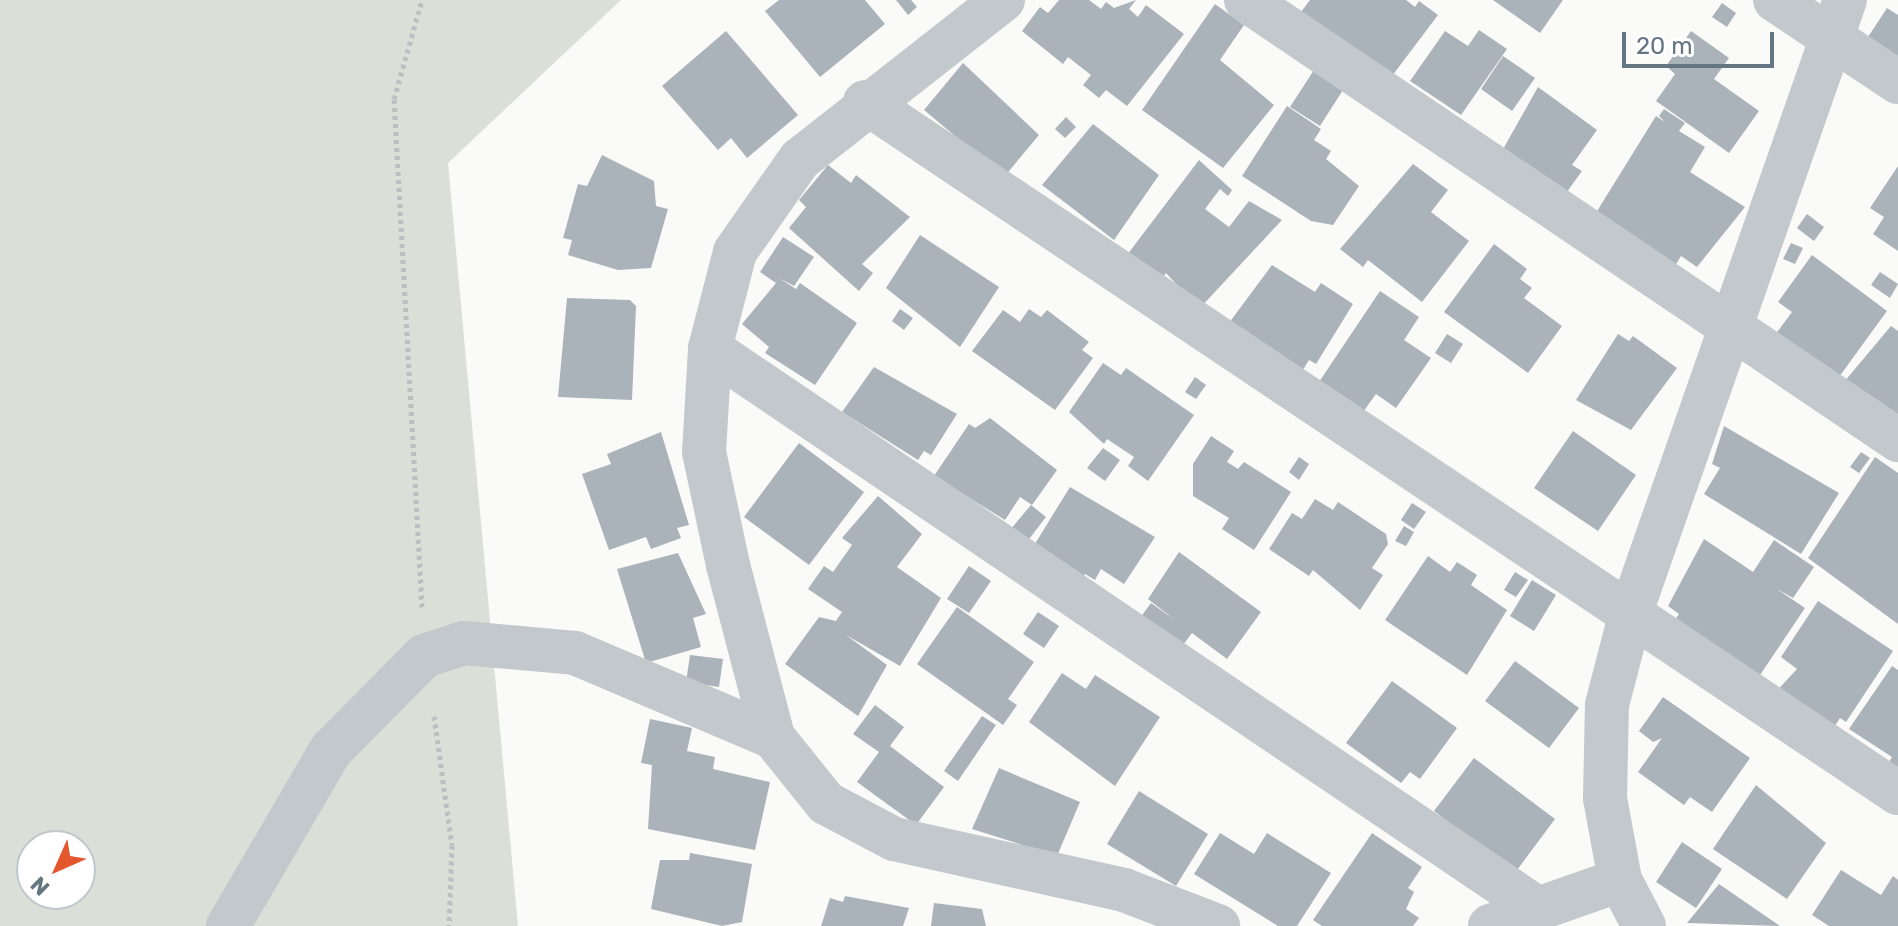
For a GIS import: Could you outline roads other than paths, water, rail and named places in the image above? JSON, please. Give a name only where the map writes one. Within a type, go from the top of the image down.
[{"type":"street","points":[[1003,0],[865,102],[800,159],[735,252],[710,349],[704,452],[773,737],[826,803],[894,839],[1124,890],[1218,926]]},
{"type":"street","points":[[1246,0],[1898,440]]},
{"type":"street","points":[[1775,0],[1838,19],[1898,82]]},
{"type":"street","points":[[1644,926],[1620,880],[1605,798],[1607,705],[1631,612],[1838,19]]},
{"type":"street","points":[[865,102],[1898,793]]},
{"type":"street","points":[[710,349],[1537,908]]},
{"type":"street","points":[[228,926],[331,750],[425,656],[464,643],[575,653],[773,737]]},
{"type":"street","points":[[1490,926],[1620,880]]}]
